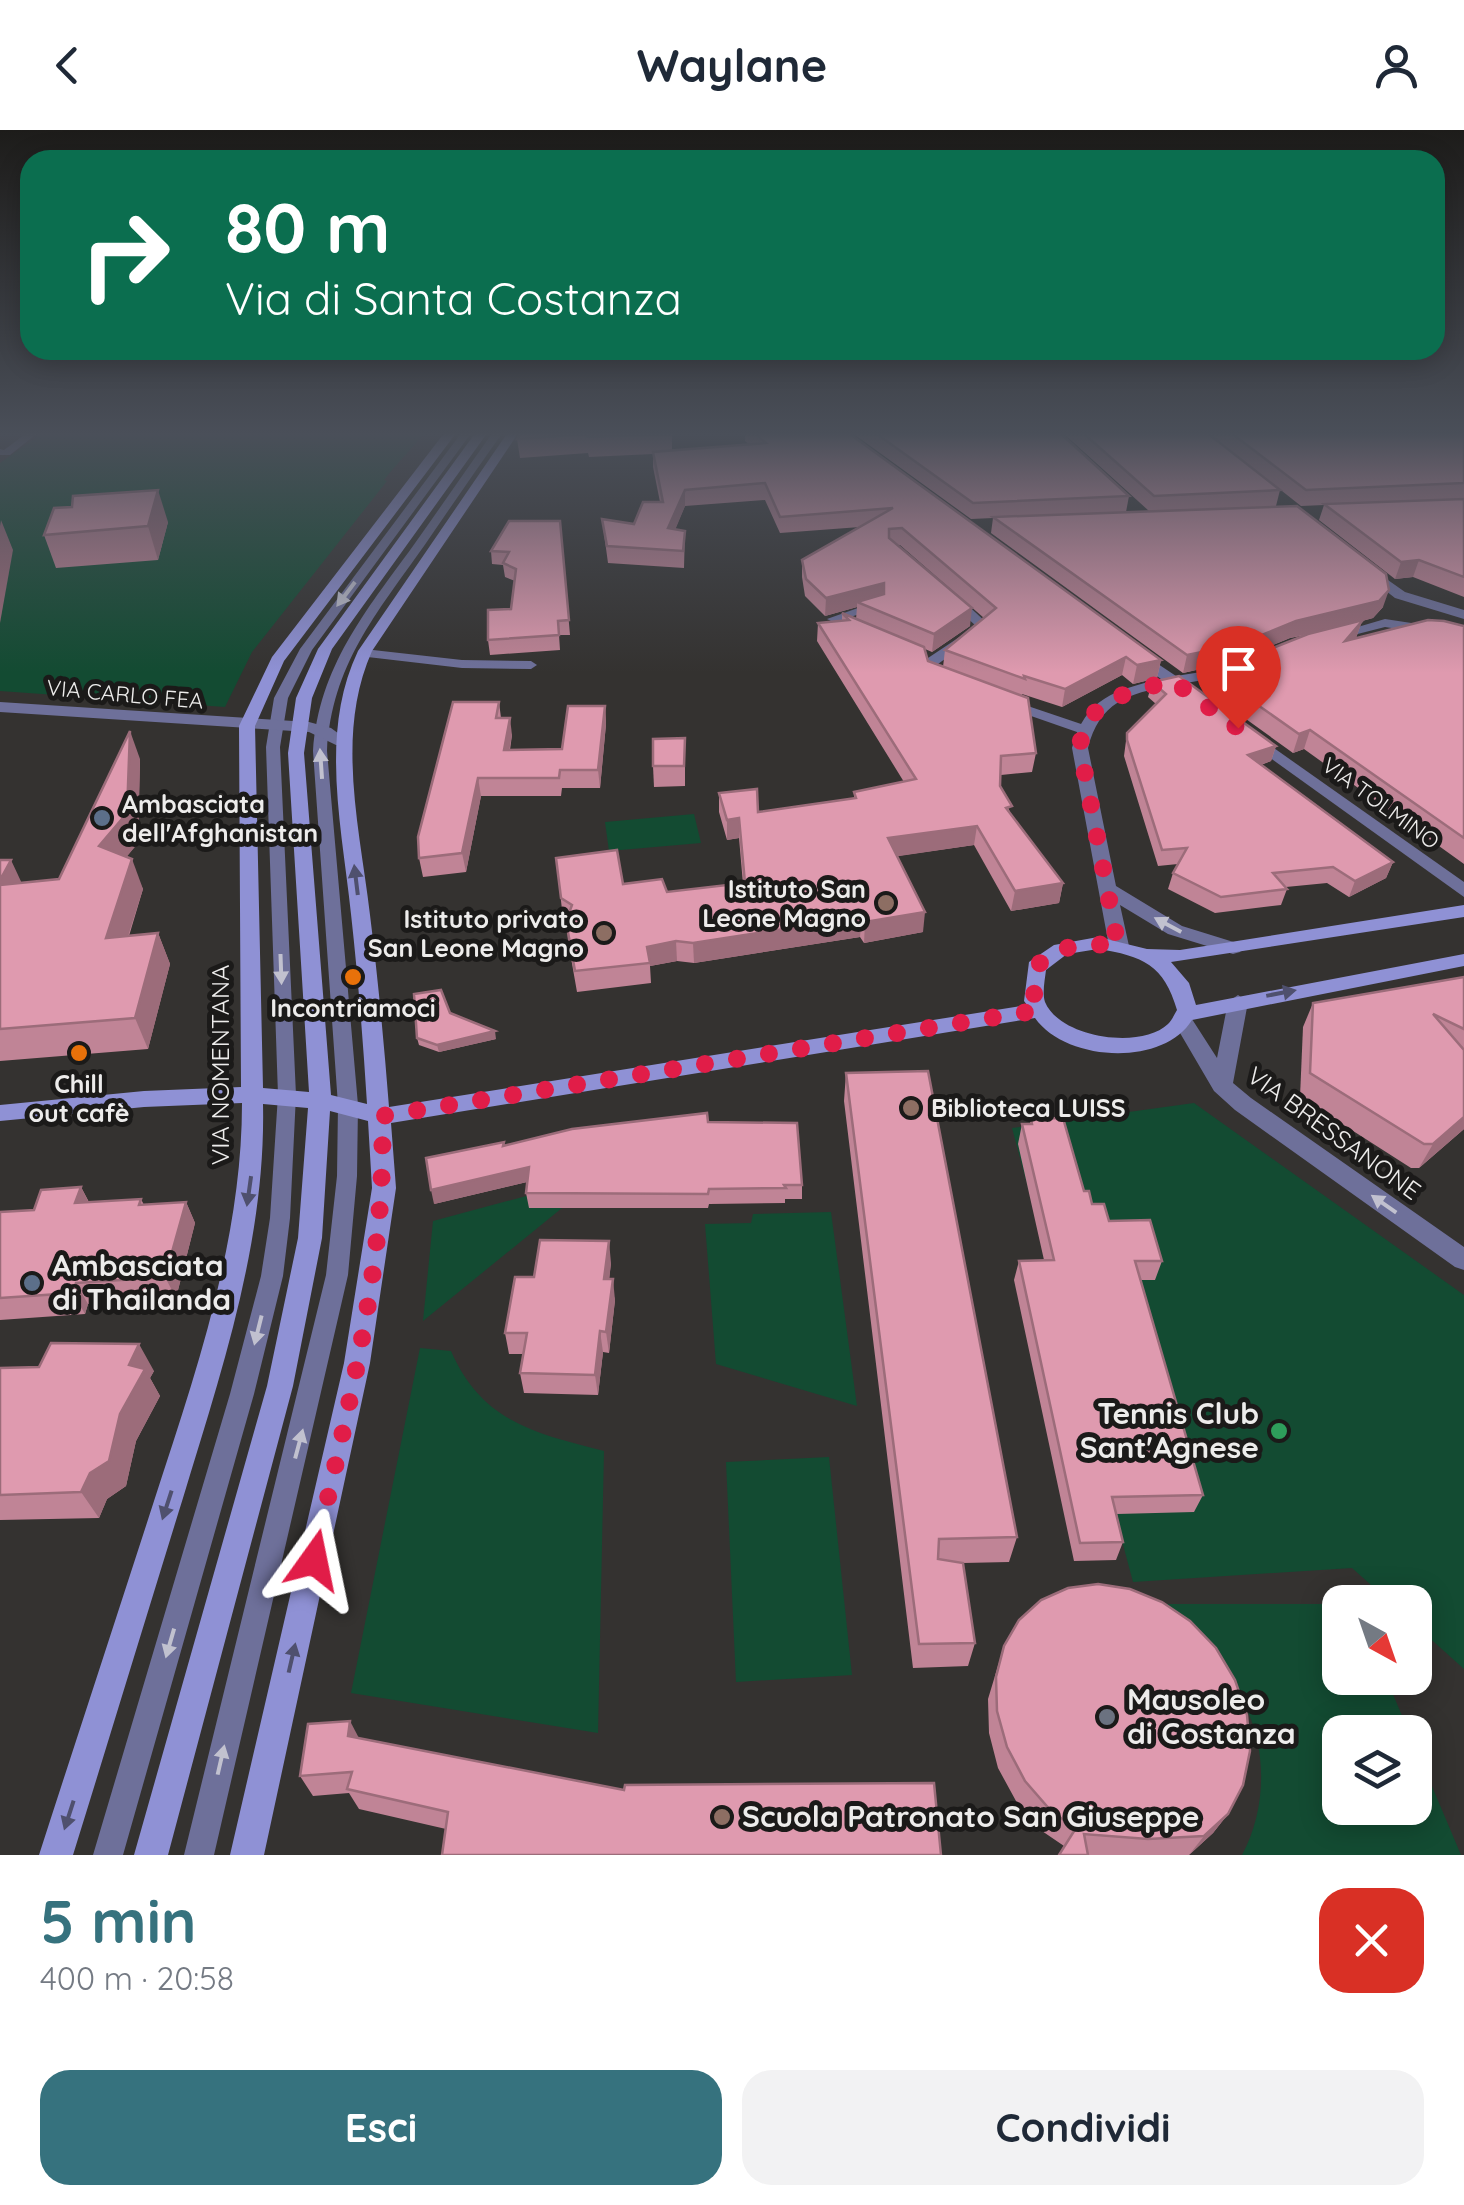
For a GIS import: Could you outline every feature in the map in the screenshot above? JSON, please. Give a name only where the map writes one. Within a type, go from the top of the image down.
[{"type":"street","name":"VIA NOMENTANA","points":[[56,1855],[228,1302],[252,1174],[247,726],[278,660],[390,512]]},
{"type":"street","points":[[151,1855],[280,1386],[334,1102],[305,911],[297,726],[307,688],[326,649],[424,512]]},
{"type":"street","points":[[247,1855],[366,1320],[384,1188],[382,1116],[342,742],[352,676],[364,652],[458,512]]},
{"type":"street","points":[[1350,555],[1400,595],[1464,614]]},
{"type":"street","points":[[1385,623],[1399,608],[1400,595]]},
{"type":"street","points":[[1324,638],[1385,623],[1464,635]]},
{"type":"street","points":[[1118,640],[1206,704]]},
{"type":"street","points":[[1118,946],[1080,748],[1082,729],[1092,714],[1110,701],[1173,681],[1247,667]]},
{"type":"street","name":"VIA CARLO FEA","points":[[0,707],[320,729]]},
{"type":"street","name":"VIA TOLMINO","points":[[1238,728],[1464,890]]},
{"type":"street","points":[[320,729],[342,742]]},
{"type":"street","points":[[1108,889],[1175,930],[1233,948]]},
{"type":"street","points":[[1464,910],[1180,956],[1078,944],[1046,957],[1036,967],[1032,980],[1040,1010],[1078,1038],[1114,1047],[1163,1039],[1184,1018],[1238,1002],[1464,960]]},
{"type":"street","points":[[1144,954],[1167,969],[1182,988],[1184,1018]]},
{"type":"street","name":"VIA BRESSANONE","points":[[1222,1084],[1238,1002]]},
{"type":"street","points":[[0,1113],[254,1094],[334,1102],[382,1116],[1040,1010]]},
{"type":"street","name":"VIA BRESSANONE","points":[[1184,1018],[1222,1084],[1254,1114],[1464,1260]]},
{"type":"lane","points":[[108,1855],[268,1293],[284,1183],[287,1095],[275,726],[281,698],[306,649],[407,512]]},
{"type":"lane","points":[[199,1855],[337,1275],[346,1188],[334,1102],[322,708],[333,674],[355,635],[441,512]]},
{"type":"lane","points":[[917,654],[933,667],[984,626],[951,597]]},
{"type":"lane","points":[[866,633],[833,619],[876,606]]},
{"type":"lane","points":[[364,652],[462,664],[531,665]]},
{"type":"lane","points":[[999,700],[1082,729]]},
{"type":"green space","points":[[0,512],[362,512],[252,652],[225,707],[0,691]]},
{"type":"green space","points":[[694,814],[701,843],[609,851],[605,822]]},
{"type":"green space","name":"Tennis Club Sant'Agnese","points":[[1194,1103],[1464,1295],[1464,1669],[1432,1640],[1432,1585],[1371,1585],[1352,1568],[1133,1582],[1012,1128]]},
{"type":"green space","points":[[530,1195],[529,1208],[562,1208],[423,1321],[433,1221]]},
{"type":"green space","points":[[831,1212],[857,1406],[716,1364],[705,1224],[751,1223],[753,1214]]},
{"type":"green space","points":[[420,1348],[451,1351],[478,1394],[513,1421],[604,1451],[598,1733],[351,1693]]},
{"type":"green space","points":[[829,1457],[852,1675],[736,1682],[726,1462]]},
{"type":"green space","points":[[1135,1604],[1322,1604],[1322,1695],[1393,1695],[1402,1715],[1322,1715],[1322,1825],[1432,1825],[1432,1786],[1461,1855],[1242,1855],[1252,1833],[1261,1785],[1256,1736],[1237,1691],[1190,1645]]},
{"type":"building","points":[[52,512],[152,512],[148,526],[44,535]]},
{"type":"building","points":[[639,512],[675,512],[668,528],[685,531],[683,551],[607,546],[602,519],[634,524]]},
{"type":"building","points":[[778,512],[836,512],[780,517]]},
{"type":"building","points":[[885,512],[958,512],[1161,660],[1137,665],[1126,657],[1065,689],[945,650],[996,608],[902,528],[889,529],[889,538],[972,608],[934,634],[857,602],[884,594],[884,583],[826,598],[806,579],[802,560]]},
{"type":"building","points":[[1306,512],[1386,574],[1389,590],[1379,601],[1296,621],[1237,645],[1187,655],[993,517]]},
{"type":"building","points":[[1335,512],[1464,512],[1464,577],[1419,560],[1401,562]]},
{"type":"building","points":[[509,521],[560,521],[569,620],[558,621],[559,635],[488,640],[488,610],[511,609],[516,569],[503,563],[509,552],[491,551]]},
{"type":"building","points":[[842,613],[924,647],[928,661],[1028,698],[1036,753],[1001,756],[1000,786],[1012,806],[1006,808],[1063,883],[1015,891],[977,826],[888,838],[925,912],[865,922],[862,917],[693,943],[676,941],[647,947],[650,963],[575,971],[566,921],[572,905],[561,898],[556,858],[617,850],[623,884],[662,879],[667,892],[745,883],[739,818],[727,820],[719,793],[757,789],[758,812],[856,798],[854,792],[916,779],[818,623],[849,620]]},
{"type":"building","points":[[1363,620],[1345,641],[1428,620],[1464,626],[1464,838],[1310,730],[1299,734],[1205,668]]},
{"type":"building","points":[[1179,676],[1276,746],[1248,755],[1393,862],[1355,881],[1333,867],[1273,873],[1287,889],[1221,897],[1173,873],[1187,848],[1162,850],[1127,733],[1166,694],[1152,682]]},
{"type":"building","points":[[453,702],[499,702],[496,718],[510,718],[504,750],[562,749],[568,706],[605,706],[598,770],[560,770],[559,778],[478,778],[462,853],[419,858],[418,837]]},
{"type":"building","points":[[130,731],[127,813],[99,846],[132,859],[106,938],[158,933],[135,1018],[0,1029],[0,885],[59,879]]},
{"type":"building","points":[[685,738],[684,766],[653,766],[653,739]]},
{"type":"building","points":[[0,860],[11,860],[0,880]]},
{"type":"building","points":[[1464,977],[1464,1029],[1433,1014],[1464,1050],[1464,1117],[1433,1144],[1424,1144],[1310,1073],[1313,1003]]},
{"type":"building","points":[[441,990],[450,1013],[495,1031],[437,1045],[417,1038],[414,994]]},
{"type":"building","points":[[928,1071],[1017,1537],[939,1539],[938,1559],[963,1563],[975,1643],[919,1644],[846,1073]]},
{"type":"building","points":[[707,1113],[708,1122],[797,1123],[802,1185],[709,1189],[708,1194],[526,1193],[529,1167],[431,1190],[426,1158],[504,1142],[503,1146],[572,1129]]},
{"type":"building","points":[[1063,1118],[1084,1191],[1089,1191],[1092,1204],[1104,1204],[1109,1221],[1150,1220],[1162,1261],[1135,1261],[1203,1495],[1112,1497],[1123,1542],[1080,1543],[1019,1261],[1054,1260],[1022,1124],[1032,1124],[1031,1119]]},
{"type":"building","points":[[81,1187],[75,1203],[141,1199],[139,1205],[186,1202],[165,1277],[76,1283],[73,1293],[0,1298],[0,1212],[34,1210],[41,1190]]},
{"type":"building","points":[[540,1240],[609,1241],[604,1279],[613,1279],[606,1332],[600,1331],[595,1375],[520,1373],[527,1333],[505,1333],[515,1277],[534,1277]]},
{"type":"building","points":[[51,1343],[139,1344],[129,1365],[145,1369],[120,1414],[109,1461],[90,1473],[81,1492],[0,1495],[0,1368],[39,1367]]},
{"type":"building","name":"Mausoleo di Costanza","points":[[1098,1584],[1130,1589],[1162,1602],[1190,1621],[1216,1648],[1235,1680],[1247,1715],[1250,1751],[1243,1785],[1228,1814],[1204,1836],[1148,1839],[1084,1834],[1088,1855],[1059,1855],[1076,1828],[1052,1812],[1025,1781],[1007,1747],[997,1711],[996,1677],[1004,1646],[1019,1620],[1041,1600],[1068,1588]]},
{"type":"building","points":[[350,1721],[348,1736],[624,1790],[625,1785],[934,1783],[941,1855],[442,1855],[448,1812],[347,1789],[352,1772],[300,1776],[308,1724]]},
{"type":"place","name":"Ambasciata dell'Afghanistan","points":[[102,818]]},
{"type":"place","name":"Istituto San Leone Magno","points":[[886,903]]},
{"type":"place","name":"Istituto privato San Leone Magno","points":[[604,933]]},
{"type":"place","name":"Incontriamoci","points":[[353,977]]},
{"type":"place","name":"Chill out cafè","points":[[79,1053]]},
{"type":"place","name":"Biblioteca LUISS","points":[[911,1108]]},
{"type":"place","name":"Ambasciata di Thailanda","points":[[32,1283]]},
{"type":"place","name":"Tennis Club Sant'Agnese","points":[[1279,1431]]},
{"type":"place","name":"Mausoleo di Costanza","points":[[1107,1717]]},
{"type":"place","name":"Scuola Patronato San Giuseppe","points":[[722,1817]]},
{"type":"route","points":[[314,1560],[369,1300],[384,1188],[382,1116],[1040,1010],[1032,980],[1036,967],[1046,957],[1078,944],[1118,946],[1080,748],[1086,721],[1118,696],[1173,681],[1238,728]]}]
